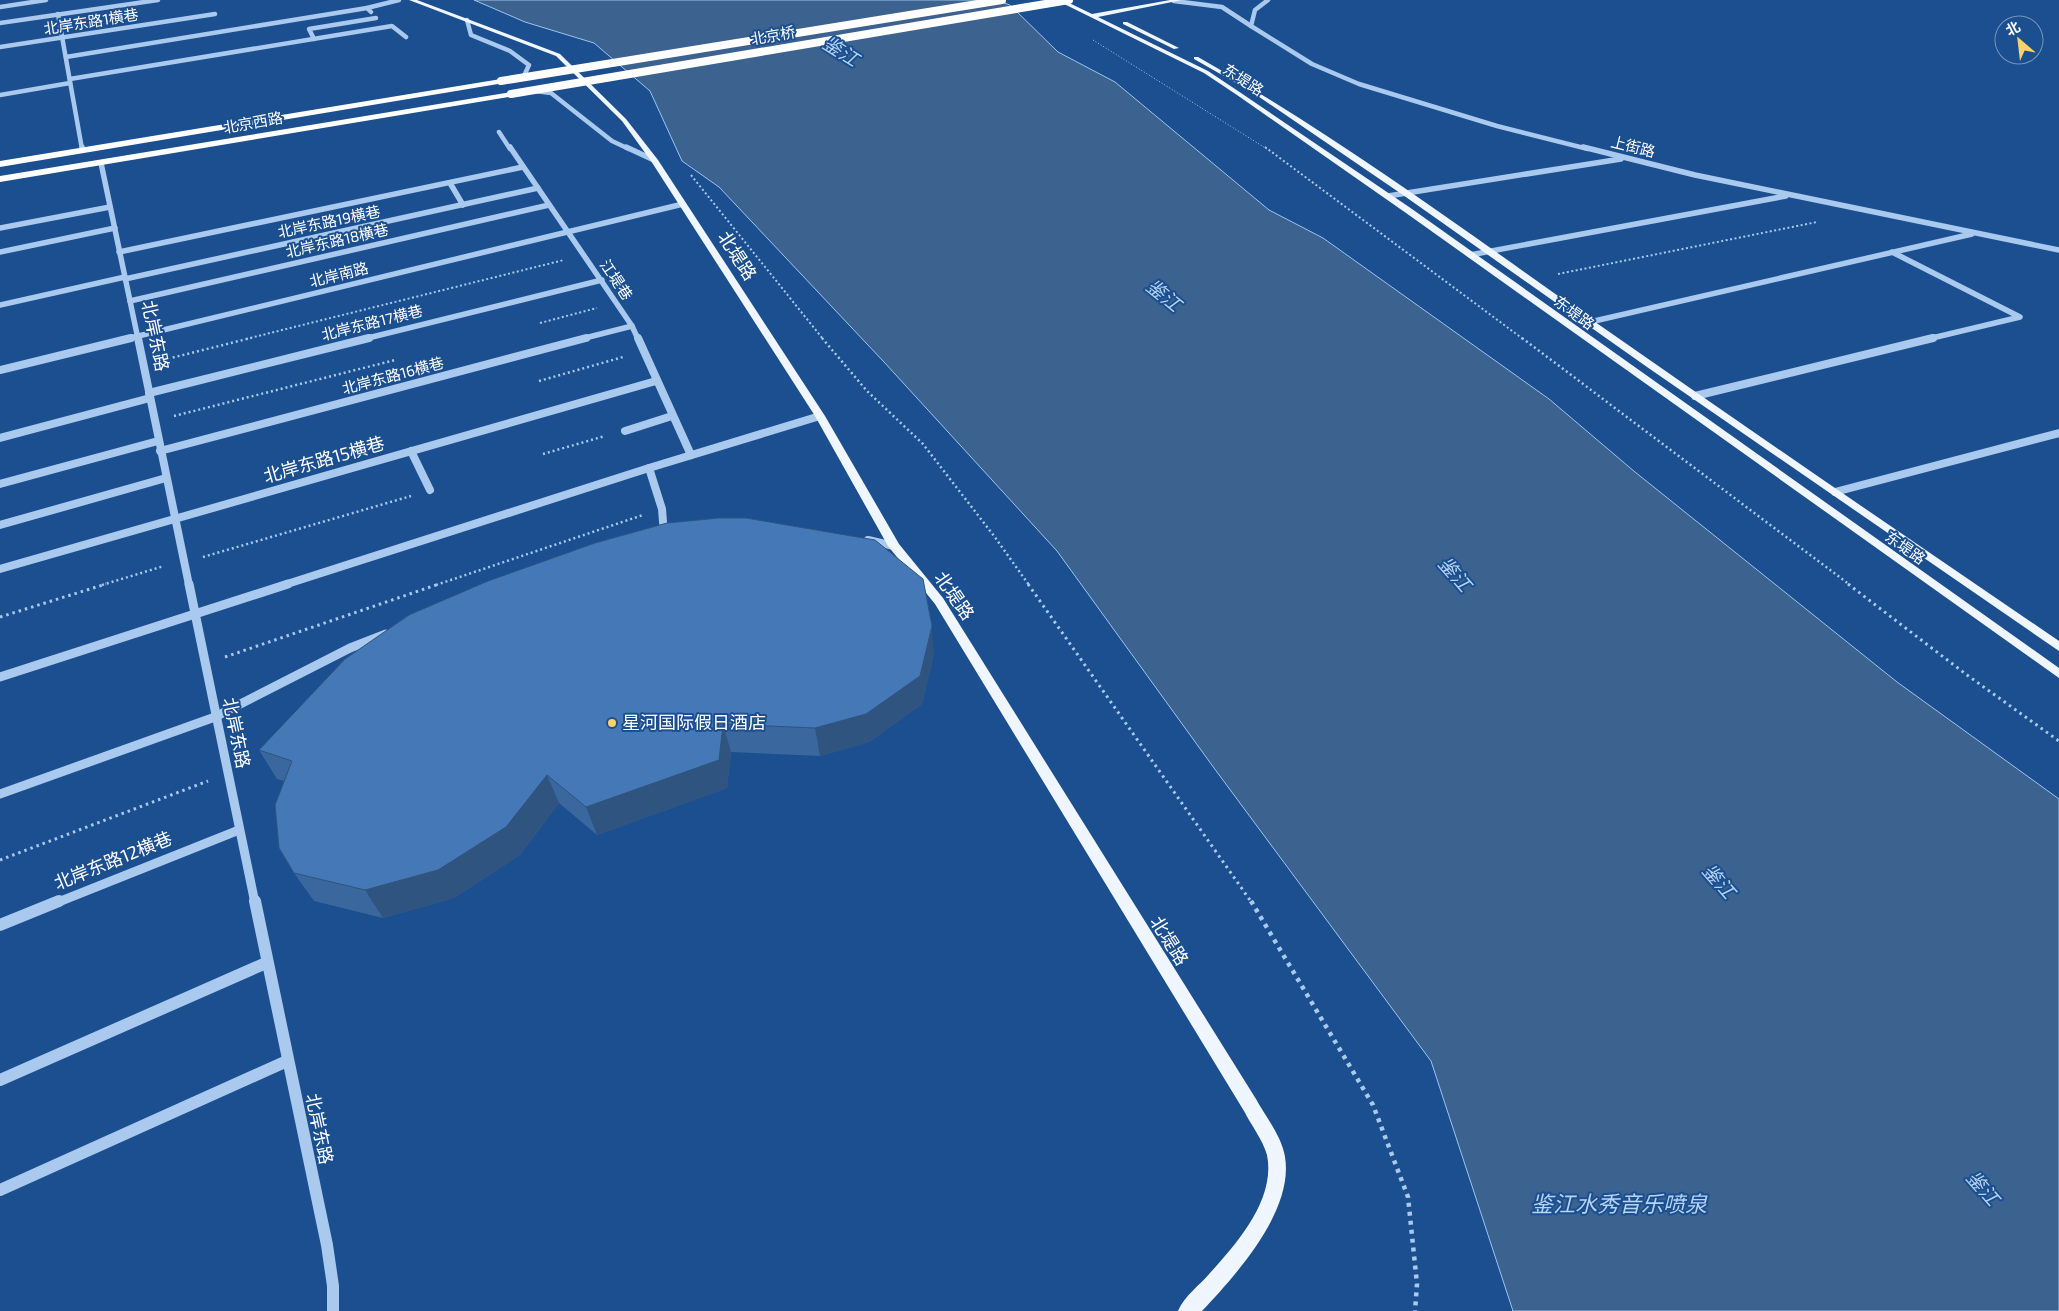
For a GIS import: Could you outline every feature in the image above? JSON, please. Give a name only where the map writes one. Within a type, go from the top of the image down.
[{"type":"highway","name":"北京桥","points":[[501,81],[1002,0]]},
{"type":"highway","name":"北京桥","points":[[511,94],[1069,0]]},
{"type":"highway","name":"北京西路","points":[[0,164],[501,81]]},
{"type":"highway","name":"北京西路","points":[[0,180],[511,94]]},
{"type":"main road","name":"北堤路","points":[[412,0],[543,48],[567,62],[624,120],[654,160],[820,416],[894,546],[944,610],[1250,1105],[1276,1156],[1278,1179],[1261,1221],[1237,1258],[1188,1311]]},
{"type":"main road","name":"东堤路","points":[[1059,0],[1206,72],[1388,196],[2059,674]]},
{"type":"main road","name":"东堤路","points":[[1078,0],[1220,70],[1406,193],[1695,396],[2059,647]]},
{"type":"main road","points":[[1092,16],[1177,0]]},
{"type":"street","points":[[0,6],[46,0]]},
{"type":"street","points":[[0,23],[158,0]]},
{"type":"street","points":[[66,57],[367,8],[399,0]]},
{"type":"street","points":[[1177,0],[1222,7],[1252,26]]},
{"type":"street","points":[[1252,26],[1252,14],[1259,3],[1268,0]]},
{"type":"street","points":[[314,39],[308,29],[376,18],[367,8]]},
{"type":"street","points":[[58,14],[82,150]]},
{"type":"street","name":"北岸东路1横巷","points":[[0,47],[215,14]]},
{"type":"street","points":[[468,20],[471,35],[515,54],[526,61],[529,65],[523,78]]},
{"type":"street","points":[[0,95],[70,81],[392,26],[406,37]]},
{"type":"street","name":"上街路","points":[[1252,26],[1312,64],[1359,84],[1496,126],[1626,158],[1791,195],[2059,250]]},
{"type":"street","points":[[532,90],[551,93],[612,140],[654,160]]},
{"type":"street","name":"江堤巷","points":[[499,132],[632,326],[691,455]]},
{"type":"street","points":[[1388,196],[1626,158]]},
{"type":"street","name":"北岸东路","points":[[101,162],[266,963],[327,1245],[333,1286],[333,1311]]},
{"type":"street","points":[[120,252],[523,167]]},
{"type":"street","points":[[450,183],[463,205]]},
{"type":"street","name":"北岸东路19横巷","points":[[0,305],[538,188]]},
{"type":"street","points":[[1470,255],[1791,195]]},
{"type":"street","name":"北岸东路18横巷","points":[[130,300],[549,204]]},
{"type":"street","name":"北岸南路","points":[[0,370],[683,204]]},
{"type":"street","points":[[0,228],[110,206]]},
{"type":"street","points":[[0,252],[114,228]]},
{"type":"street","points":[[1590,322],[1974,233]]},
{"type":"street","points":[[1695,396],[2020,317],[1892,252]]},
{"type":"street","name":"北岸东路17横巷","points":[[0,438],[149,396],[602,280]]},
{"type":"street","name":"北岸东路16横巷","points":[[160,451],[632,326]]},
{"type":"street","name":"北岸东路15横巷","points":[[0,570],[656,381]]},
{"type":"street","points":[[625,430],[672,416]]},
{"type":"street","points":[[0,677],[649,468],[820,416]]},
{"type":"street","points":[[1835,492],[2059,433]]},
{"type":"street","points":[[0,484],[158,441]]},
{"type":"street","points":[[411,451],[430,490]]},
{"type":"street","points":[[649,468],[662,508],[664,534]]},
{"type":"street","points":[[0,525],[166,478]]},
{"type":"street","points":[[654,537],[673,533]]},
{"type":"street","points":[[855,538],[894,546]]},
{"type":"street","points":[[0,794],[215,717],[350,648],[396,630]]},
{"type":"street","name":"北岸东路12横巷","points":[[0,925],[239,830]]},
{"type":"street","points":[[0,1080],[266,963]]},
{"type":"street","points":[[0,1190],[287,1061]]},
{"type":"path","points":[[1086,35],[1276,155],[1735,498],[1967,675],[2059,741]]},
{"type":"path","points":[[689,173],[867,391],[923,444],[994,536],[1264,920],[1373,1105],[1408,1197],[1417,1284],[1415,1311]]},
{"type":"path","points":[[1531,280],[1821,221]]},
{"type":"path","points":[[143,365],[584,255]]},
{"type":"path","points":[[540,323],[617,303]]},
{"type":"path","points":[[539,381],[643,352]]},
{"type":"path","points":[[154,421],[395,360]]},
{"type":"path","points":[[543,454],[625,430]]},
{"type":"path","points":[[0,617],[183,561],[430,490]]},
{"type":"path","points":[[204,664],[662,508]]},
{"type":"path","points":[[0,860],[227,774]]},
{"type":"water","points":[[474,0],[995,0],[1010,5],[1058,52],[1115,82],[1269,210],[1323,238],[1549,399],[1635,472],[1897,682],[2059,799],[2059,1311],[1513,1311],[1431,1061],[1214,768],[1057,551],[884,362],[719,187],[682,161],[650,91],[594,43],[525,22]]},
{"type":"building","name":"星河国际假日酒店","points":[[719,518],[746,518],[875,540],[923,579],[932,626],[920,676],[866,714],[815,728],[723,724],[719,760],[586,807],[547,775],[506,827],[438,870],[365,890],[294,873],[279,848],[275,805],[292,761],[259,750],[345,659],[409,615],[488,581],[595,543],[667,523]]},
{"type":"place","name":"星河国际假日酒店","points":[[612,723]]},
{"type":"water label","name":"鉴江","points":[[841,51]]},
{"type":"water label","name":"鉴江","points":[[1164,295]]},
{"type":"water label","name":"鉴江","points":[[1455,574]]},
{"type":"water label","name":"鉴江","points":[[1719,881]]},
{"type":"water label","name":"鉴江","points":[[1983,1188]]},
{"type":"water label","name":"鉴江水秀音乐喷泉","points":[[1619,1204]]}]
